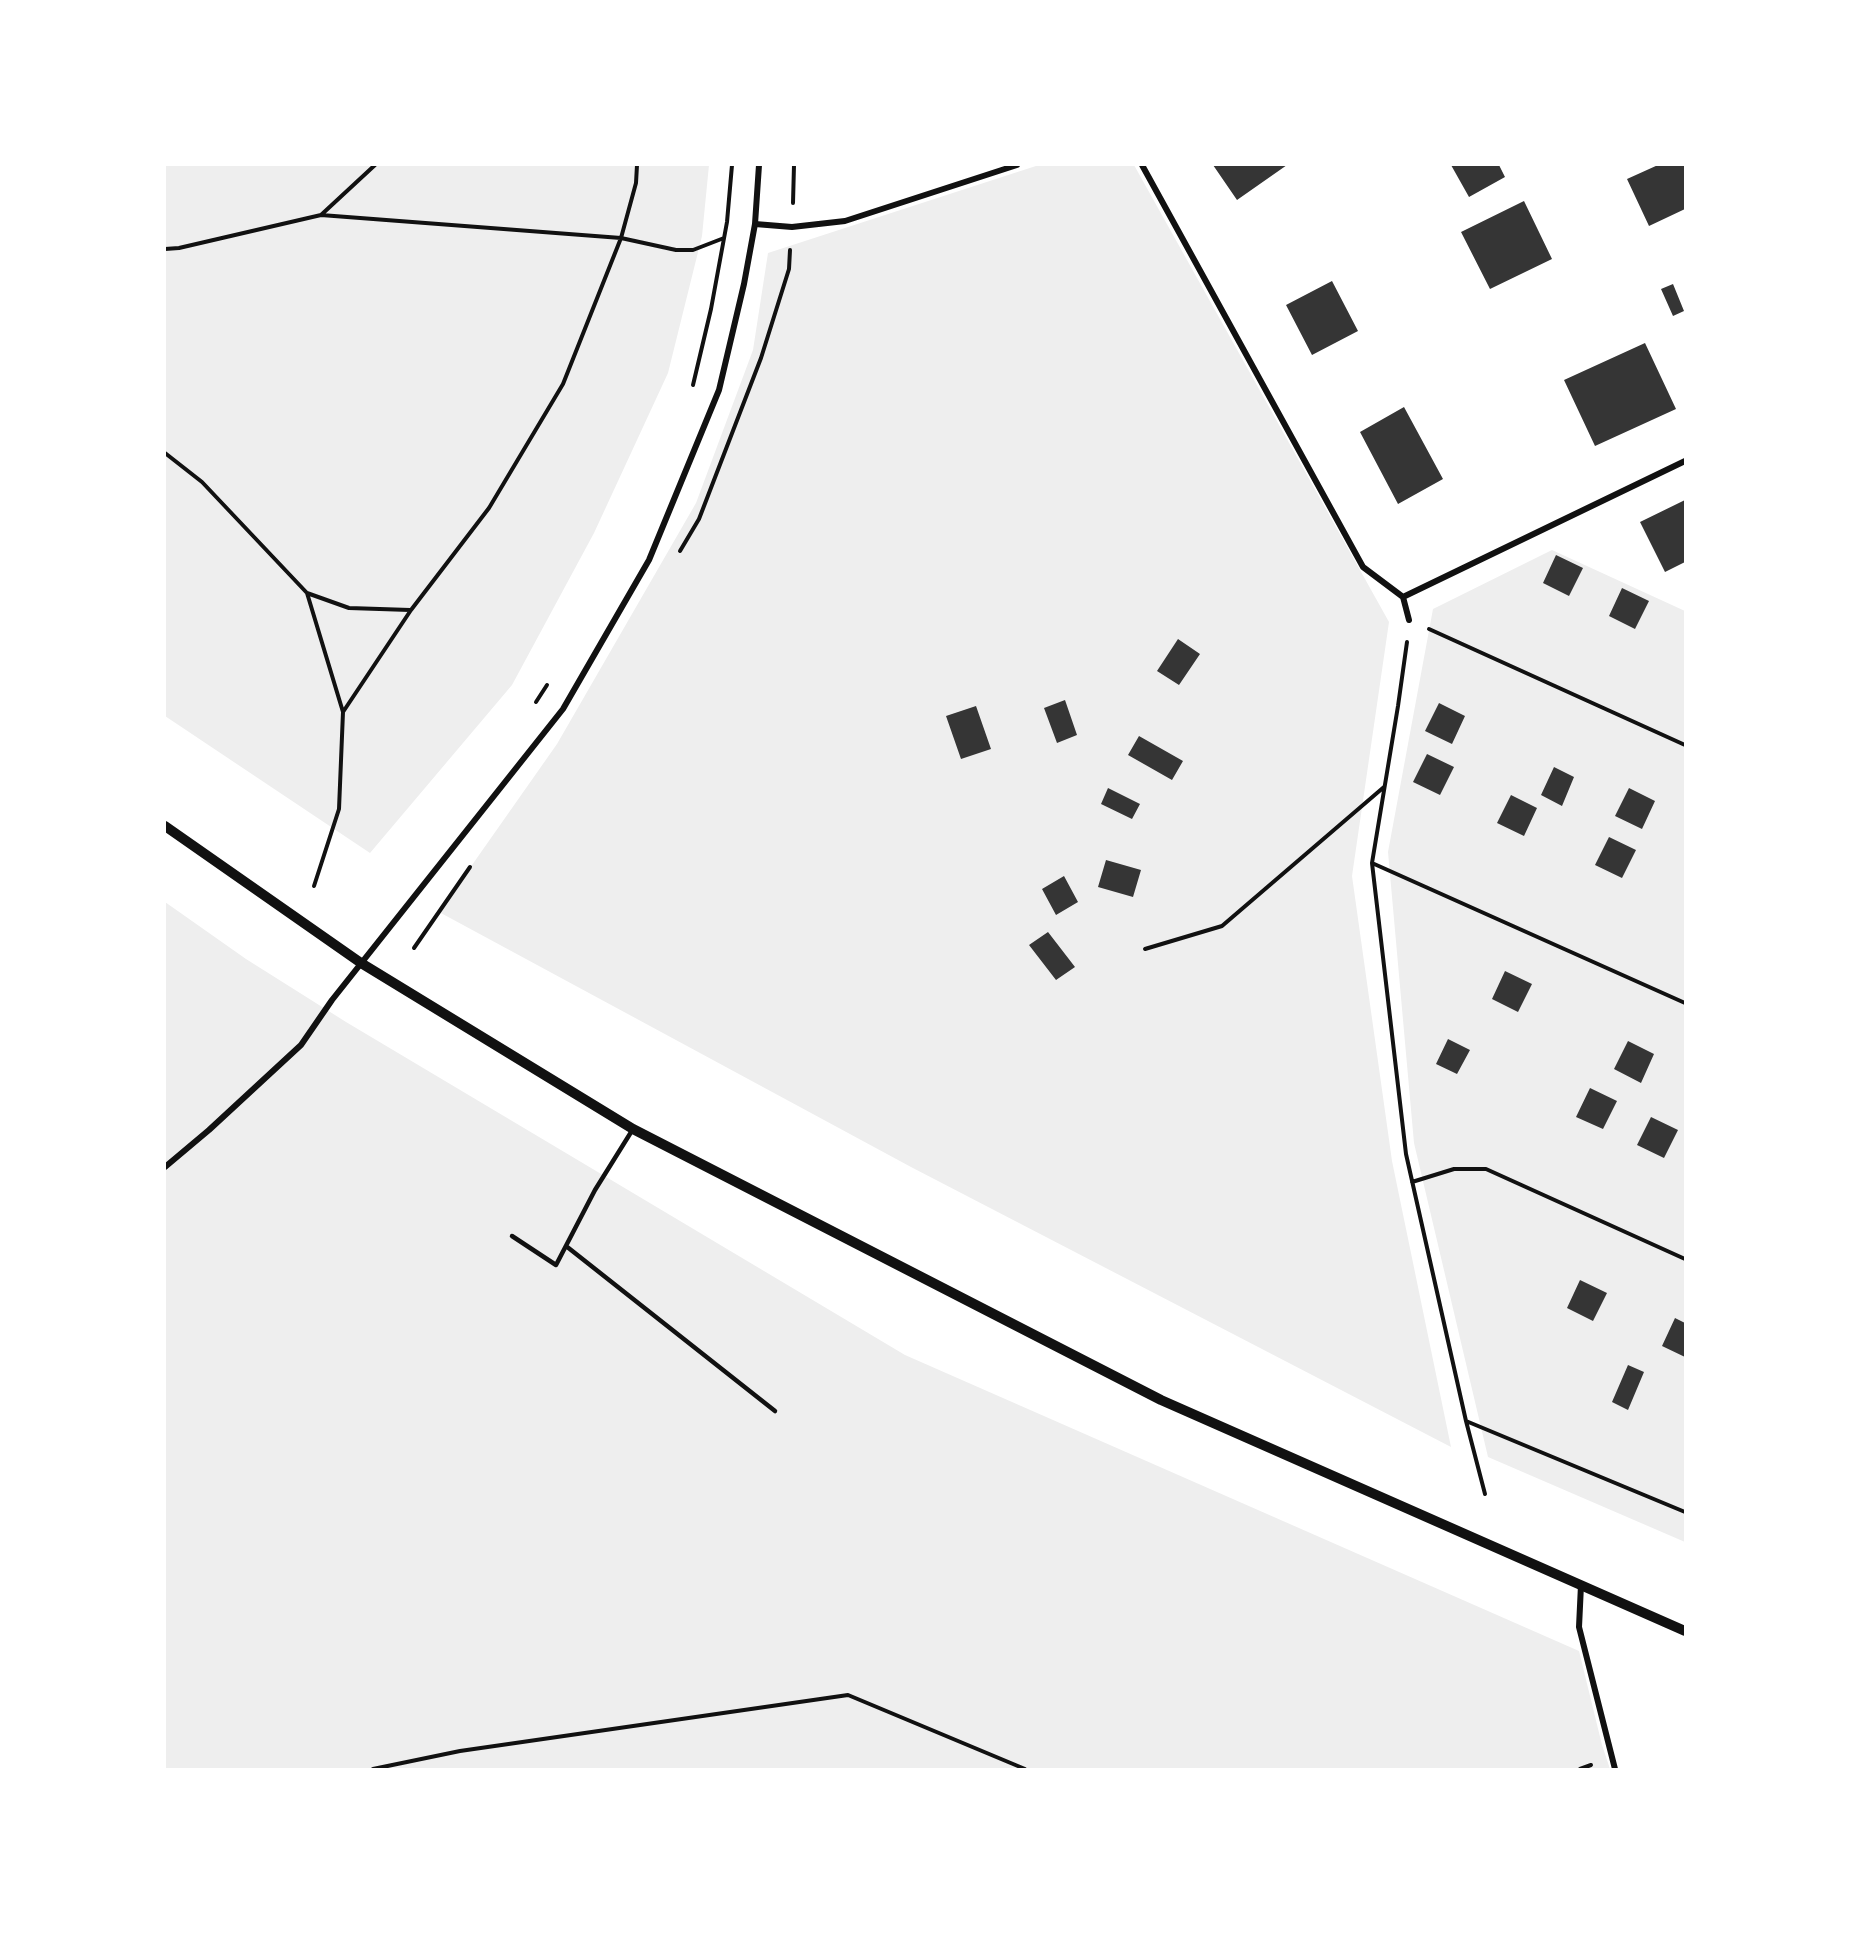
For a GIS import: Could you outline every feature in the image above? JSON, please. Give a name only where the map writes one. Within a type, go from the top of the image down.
[{"type":"street","points":[[165,1167],[209,1130],[301,1045],[332,1000],[563,709],[649,560],[719,390],[744,284],[755,224],[759,165]]},
{"type":"street","points":[[755,224],[792,228],[845,221],[1017,165]]},
{"type":"street","points":[[1142,165],[1363,567],[1403,597],[1409,620]]},
{"type":"street","points":[[1403,597],[1685,461]]},
{"type":"street","points":[[165,826],[361,963],[633,1129],[1161,1400],[1685,1631]]},
{"type":"street","points":[[1581,1585],[1579,1627],[1615,1769]]},
{"type":"lane","points":[[512,1236],[556,1264],[595,1190],[633,1129]]},
{"type":"lane","points":[[566,1246],[775,1411]]},
{"type":"path","points":[[321,215],[375,165]]},
{"type":"path","points":[[343,712],[411,610],[489,508],[562,384],[621,238],[636,183],[637,165]]},
{"type":"path","points":[[690,394],[711,309],[724,238],[732,165]]},
{"type":"path","points":[[792,228],[794,165]]},
{"type":"path","points":[[165,249],[179,248],[321,215],[621,238],[676,250],[693,250],[724,238]]},
{"type":"path","points":[[165,453],[202,482],[307,593],[343,712],[339,809],[314,886]]},
{"type":"path","points":[[307,593],[349,608],[411,610]]},
{"type":"path","points":[[1485,1494],[1466,1421],[1406,1154],[1372,863],[1409,620],[1685,744]]},
{"type":"path","points":[[533,706],[550,680]]},
{"type":"path","points":[[1145,949],[1222,926],[1385,786]]},
{"type":"path","points":[[1372,863],[1685,1003]]},
{"type":"path","points":[[1412,1182],[1454,1169],[1486,1169],[1685,1259]]},
{"type":"path","points":[[1466,1421],[1685,1512]]},
{"type":"path","points":[[373,1769],[460,1750],[848,1695],[1025,1769]]},
{"type":"shaded area","points":[[165,165],[709,165],[702,236],[668,373],[594,533],[512,685],[370,853],[165,716]]},
{"type":"shaded area","points":[[1039,165],[1134,165],[1389,622],[1352,876],[1392,1161],[1451,1447],[911,1167],[439,912],[557,744],[696,503],[753,350],[768,253]]},
{"type":"shaded area","points":[[1552,550],[1685,611],[1685,1542],[1488,1457],[1414,1143],[1388,852],[1433,609]]},
{"type":"shaded area","points":[[165,902],[246,959],[346,1022],[905,1355],[1579,1651],[1610,1769],[165,1769]]},
{"type":"building","points":[[1213,165],[1287,165],[1237,200]]},
{"type":"building","points":[[1451,165],[1499,165],[1505,177],[1469,197]]},
{"type":"building","points":[[1658,165],[1685,165],[1685,209],[1649,226],[1627,179]]},
{"type":"building","points":[[1524,201],[1552,259],[1490,289],[1461,232]]},
{"type":"building","points":[[1332,281],[1358,331],[1312,355],[1286,305]]},
{"type":"building","points":[[1673,284],[1684,311],[1673,316],[1661,289]]},
{"type":"building","points":[[1645,343],[1676,409],[1595,446],[1564,380]]},
{"type":"building","points":[[1404,407],[1443,479],[1398,504],[1360,432]]},
{"type":"building","points":[[1685,500],[1685,562],[1665,572],[1640,522]]},
{"type":"building","points":[[1556,555],[1583,568],[1569,596],[1543,583]]},
{"type":"building","points":[[1622,588],[1649,601],[1635,629],[1609,616]]},
{"type":"building","points":[[1178,639],[1200,654],[1179,685],[1157,671]]},
{"type":"building","points":[[1065,700],[1077,735],[1057,743],[1044,708]]},
{"type":"building","points":[[1439,703],[1465,716],[1452,744],[1425,731]]},
{"type":"building","points":[[976,706],[991,749],[961,759],[946,716]]},
{"type":"building","points":[[1139,736],[1183,761],[1172,780],[1128,755]]},
{"type":"building","points":[[1427,754],[1454,767],[1440,795],[1413,782]]},
{"type":"building","points":[[1554,767],[1574,777],[1562,806],[1541,795]]},
{"type":"building","points":[[1108,788],[1140,804],[1132,819],[1101,804]]},
{"type":"building","points":[[1629,788],[1655,801],[1642,829],[1615,816]]},
{"type":"building","points":[[1511,795],[1537,808],[1524,836],[1497,823]]},
{"type":"building","points":[[1609,837],[1636,850],[1622,878],[1595,865]]},
{"type":"building","points":[[1106,860],[1141,870],[1133,897],[1098,887]]},
{"type":"building","points":[[1064,876],[1078,902],[1056,915],[1042,889]]},
{"type":"building","points":[[1048,932],[1075,967],[1056,980],[1029,945]]},
{"type":"building","points":[[1505,971],[1532,984],[1518,1012],[1492,999]]},
{"type":"building","points":[[1448,1039],[1470,1050],[1457,1074],[1436,1064]]},
{"type":"building","points":[[1628,1041],[1654,1054],[1641,1083],[1614,1069]]},
{"type":"building","points":[[1590,1088],[1617,1101],[1603,1129],[1576,1117]]},
{"type":"building","points":[[1651,1117],[1678,1130],[1664,1158],[1637,1145]]},
{"type":"building","points":[[1580,1280],[1607,1293],[1593,1321],[1567,1308]]},
{"type":"building","points":[[1675,1318],[1685,1323],[1685,1357],[1662,1346]]},
{"type":"building","points":[[1628,1365],[1644,1372],[1628,1410],[1612,1402]]}]
